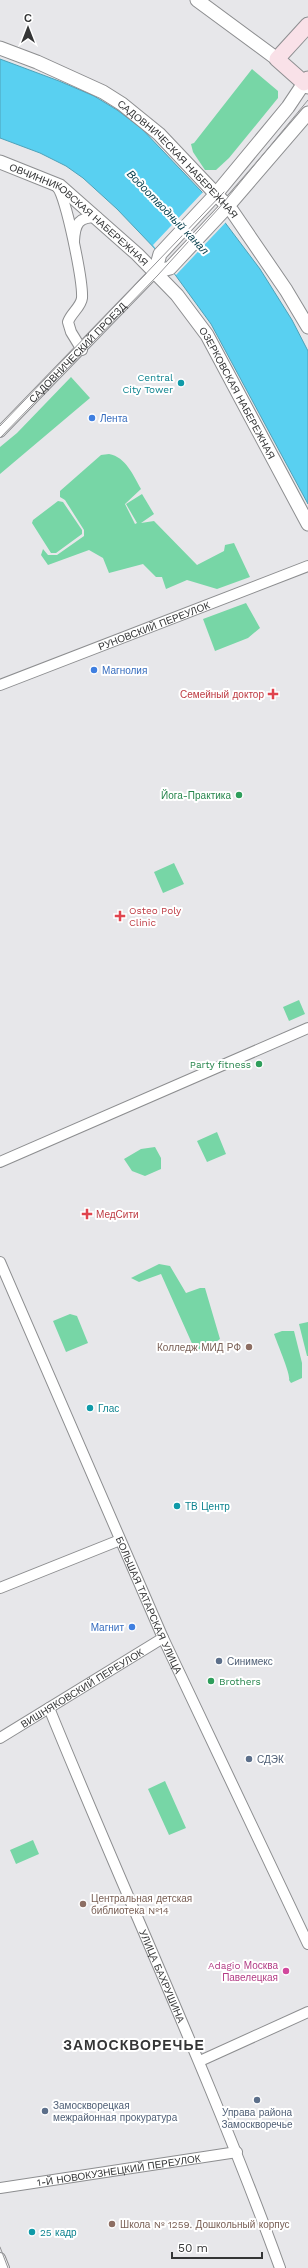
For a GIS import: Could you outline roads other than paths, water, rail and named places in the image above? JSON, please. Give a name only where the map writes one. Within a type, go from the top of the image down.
[{"type":"main road","points":[[307,83],[277,59],[308,25]]},
{"type":"street","points":[[197,0],[277,59]]},
{"type":"street","name":"САДОВНИЧЕСКАЯ НАБЕРЕЖНАЯ","points":[[0,48],[81,81],[103,92],[122,104],[159,134],[225,209],[267,260],[308,327]]},
{"type":"street","name":"САДОВНИЧЕСКИЙ ПРОЕЗД","points":[[0,432],[82,350],[154,272],[160,254],[213,196],[307,83]]},
{"type":"street","points":[[154,272],[170,268],[225,209],[308,112]]},
{"type":"street","name":"ОВЧИННИКОВСКАЯ НАБЕРЕЖНАЯ","points":[[0,162],[60,186],[97,217],[154,272]]},
{"type":"street","points":[[51,183],[63,196],[74,247],[82,298],[68,322],[71,332],[82,350]]},
{"type":"street","points":[[74,247],[76,226],[87,217],[97,217]]},
{"type":"street","name":"ОЗЕРКОВСКАЯ НАБЕРЕЖНАЯ","points":[[154,272],[177,294],[207,335],[308,524]]},
{"type":"street","name":"РУНОВСКИЙ ПЕРЕУЛОК","points":[[0,685],[308,566]]},
{"type":"street","points":[[0,1162],[308,1028]]},
{"type":"street","name":"БОЛЬШАЯ ТАТАРСКАЯ УЛИЦА","points":[[0,1262],[163,1638],[308,1944]]},
{"type":"street","points":[[0,1588],[120,1540]]},
{"type":"street","name":"ВИШНЯКОВСКИЙ ПЕРЕУЛОК","points":[[0,1738],[163,1638]]},
{"type":"street","name":"УЛИЦА БАХРУШИНА","points":[[49,1708],[200,2061],[237,2152],[280,2268]]},
{"type":"street","points":[[200,2061],[308,2012]]},
{"type":"street","name":"1-Й НОВОКУЗНЕЦКИЙ ПЕРЕУЛОК","points":[[0,2188],[237,2152]]},
{"type":"street","points":[[0,2258],[4,2268]]},
{"type":"water","name":"Водоотводный канал","points":[[0,59],[94,96],[117,110],[141,128],[202,192],[260,269],[292,320],[308,351],[308,504],[211,324],[160,254],[117,209],[83,178],[66,166],[40,153],[0,138]]},
{"type":"tram line","points":[[0,438],[158,275],[219,208],[308,100]]},
{"type":"tram line","points":[[0,426],[224,192]]},
{"type":"tram line","points":[[0,2247],[8,2268]]},
{"type":"place","name":"Central City Tower","points":[[181,383]]},
{"type":"place","name":"Лента","points":[[92,418]]},
{"type":"place","name":"Магнолия","points":[[94,670]]},
{"type":"place","name":"Семейный доктор","points":[[273,694]]},
{"type":"place","name":"Йога-Практика","points":[[239,795]]},
{"type":"place","name":"Osteo Poly Clinic","points":[[120,916]]},
{"type":"place","name":"Party fitness","points":[[259,1064]]},
{"type":"place","name":"МедСити","points":[[87,1214]]},
{"type":"place","name":"Колледж МИД РФ","points":[[249,1347]]},
{"type":"place","name":"Глас","points":[[90,1408]]},
{"type":"place","name":"ТВ Центр","points":[[177,1506]]},
{"type":"place","name":"Магнит","points":[[132,1627]]},
{"type":"place","name":"Синимекс","points":[[219,1661]]},
{"type":"place","name":"Brothers","points":[[211,1681]]},
{"type":"place","name":"СДЭК","points":[[249,1759]]},
{"type":"place","name":"Центральная детская библиотека №14","points":[[83,1904]]},
{"type":"place","name":"Adagio Москва Павелецкая","points":[[286,1971]]},
{"type":"place","name":"Управа района Замоскворечье","points":[[257,2100]]},
{"type":"place","name":"Замоскворецкая межрайонная прокуратура","points":[[45,2111]]},
{"type":"place","name":"Школа № 1259. Дошкольный корпус","points":[[112,2224]]},
{"type":"place","name":"25 кадр","points":[[32,2232]]},
{"type":"district","name":"ЗАМОСКВОРЕЧЬЕ","points":[[134,2045]]}]
